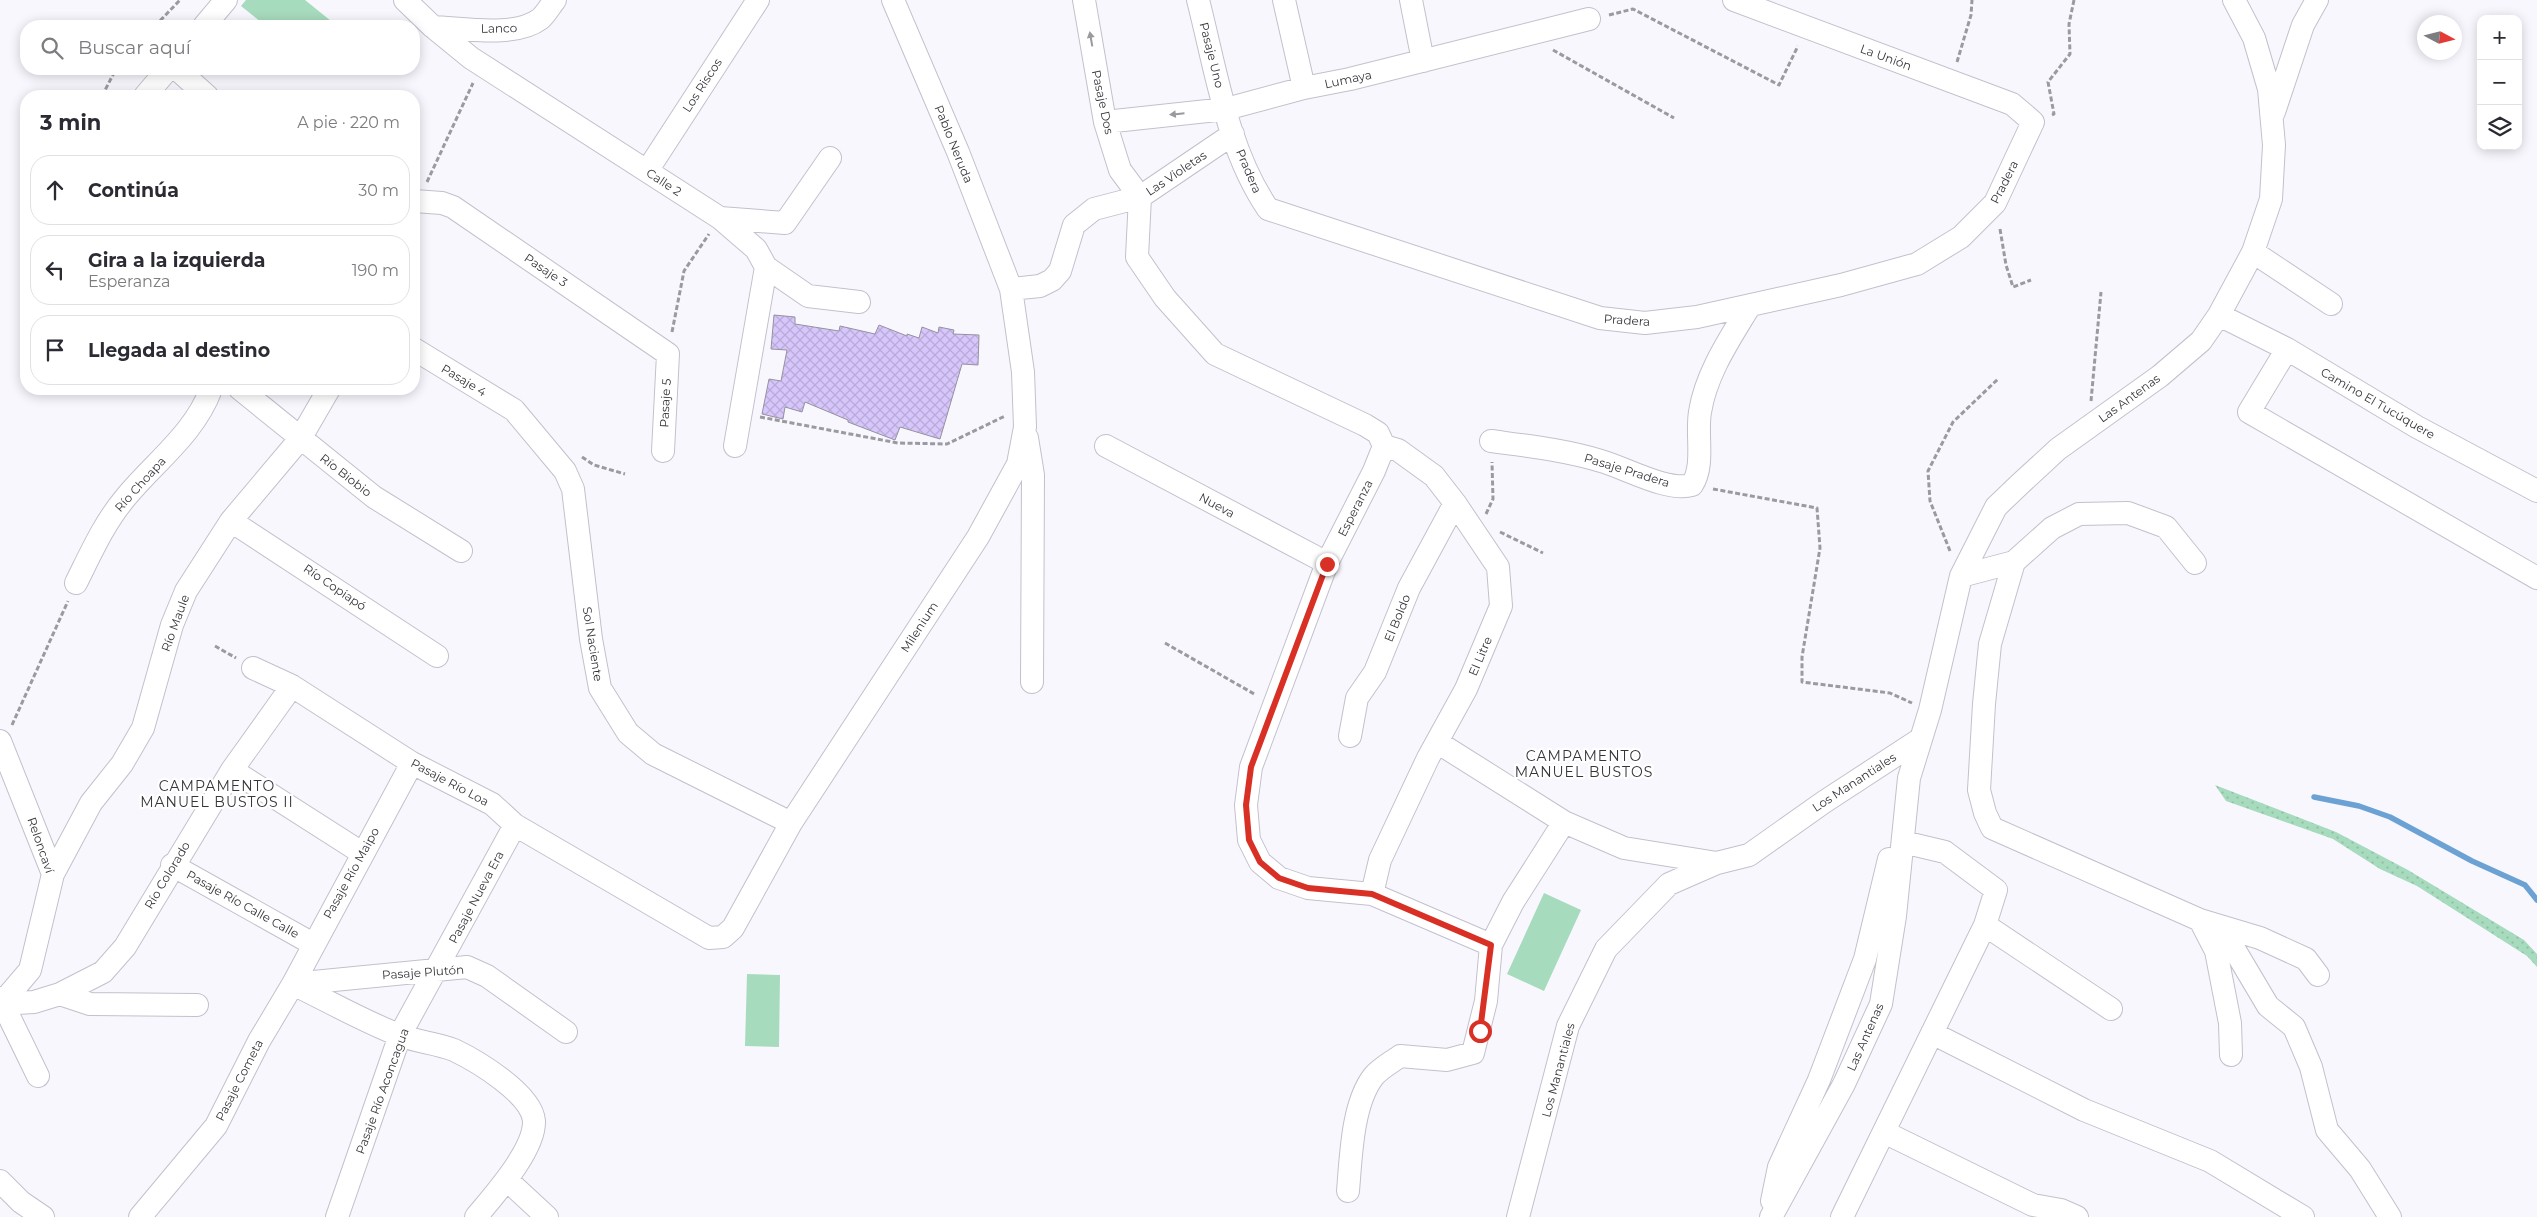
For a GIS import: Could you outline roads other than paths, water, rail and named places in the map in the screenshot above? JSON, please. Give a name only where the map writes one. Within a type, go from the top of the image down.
[{"type":"street","points":[[209,20],[226,0]]},
{"type":"street","name":"Calle 2","points":[[405,0],[433,27],[481,65],[720,218],[756,249],[766,267]]},
{"type":"street","name":"Lanco","points":[[433,27],[493,30],[522,29],[541,18],[555,0]]},
{"type":"street","name":"Los Riscos","points":[[647,171],[758,0]]},
{"type":"street","name":"Pablo Neruda","points":[[893,0],[958,152],[1011,289]]},
{"type":"street","name":"Pasaje Dos","points":[[1084,0],[1106,122],[1120,170],[1140,197]]},
{"type":"street","name":"Pasaje Uno","points":[[1198,0],[1226,109]]},
{"type":"street","points":[[1284,0],[1304,88]]},
{"type":"street","points":[[1411,0],[1423,61]]},
{"type":"street","name":"La Unión","points":[[1734,0],[2012,104],[2033,122]]},
{"type":"street","name":"Las Antenas","points":[[1769,1217],[1779,1168],[1819,1080],[1865,959],[1909,778],[1919,740],[1930,710],[1961,576],[1996,507],[2058,449],[2160,376],[2201,341],[2220,315],[2253,252],[2272,199],[2274,145],[2272,118],[2269,88],[2254,38],[2234,0]]},
{"type":"street","points":[[2272,118],[2303,25],[2317,0]]},
{"type":"street","name":"Lumaya","points":[[1106,122],[1226,109],[1304,88],[1350,79],[1588,19]]},
{"type":"street","points":[[150,90],[163,75]]},
{"type":"street","points":[[184,75],[200,90]]},
{"type":"street","name":"Pradera","points":[[1226,109],[1233,134],[1257,194],[1268,209],[1600,318],[1645,323],[1697,318],[1749,307],[1916,264],[1961,237],[1995,203],[2033,122]]},
{"type":"street","name":"Las Violetas","points":[[1011,289],[1040,286],[1052,280],[1060,271],[1074,225],[1094,209],[1116,201],[1140,197],[1233,134]]},
{"type":"street","points":[[720,218],[785,223],[830,158]]},
{"type":"street","points":[[1140,197],[1137,257],[1165,298],[1215,354],[1365,425],[1378,433],[1384,446]]},
{"type":"street","name":"Pasaje 3","points":[[420,201],[442,203],[453,207],[668,354]]},
{"type":"street","points":[[2253,252],[2330,304]]},
{"type":"street","points":[[736,446],[740,413],[766,267],[808,296],[859,302]]},
{"type":"street","name":"Milenium","points":[[723,938],[734,928],[791,823],[978,537],[1018,464],[1025,417],[1023,372],[1011,289]]},
{"type":"street","name":"Pasaje Pradera","points":[[1491,441],[1554,449],[1601,461],[1680,486],[1692,485],[1698,472],[1700,412],[1710,376],[1722,351],[1749,307]]},
{"type":"street","name":"Camino El Tucúquere","points":[[2220,315],[2287,349],[2417,427],[2537,491]]},
{"type":"street","points":[[2287,349],[2249,412],[2537,578]]},
{"type":"street","name":"Pasaje 4","points":[[420,354],[514,410]]},
{"type":"street","name":"Pasaje 5","points":[[663,451],[668,354]]},
{"type":"street","name":"Río Choapa","points":[[76,583],[106,523],[126,496],[171,450],[207,395]]},
{"type":"street","name":"Río Biobio","points":[[247,395],[374,497],[460,551]]},
{"type":"street","name":"Río Maule","points":[[53,874],[90,803],[122,764],[143,728],[172,625],[186,592],[231,521],[300,439],[326,395]]},
{"type":"street","name":"Sol Naciente","points":[[514,410],[565,471],[573,489],[591,639],[600,688],[628,733],[652,754],[791,823]]},
{"type":"street","points":[[1025,417],[1034,474],[1032,682]]},
{"type":"street","name":"Nueva","points":[[1106,446],[1327,564]]},
{"type":"street","name":"El Litre","points":[[1372,894],[1380,860],[1437,742],[1466,689],[1501,606],[1498,567],[1455,503],[1434,476],[1398,450],[1384,446]]},
{"type":"street","name":"Esperanza","points":[[1384,446],[1374,471],[1327,564],[1251,767],[1246,805],[1249,840],[1260,862],[1279,878],[1308,888],[1372,894],[1491,945]]},
{"type":"street","name":"El Boldo","points":[[1350,736],[1357,698],[1375,672],[1409,588],[1455,503]]},
{"type":"street","points":[[1961,576],[2014,562],[2052,528],[2079,514],[2128,513],[2166,527],[2194,563]]},
{"type":"street","name":"Río Copiapó","points":[[231,521],[437,656]]},
{"type":"street","points":[[2014,562],[1990,644],[1984,704],[1979,790],[1985,813],[1992,828],[2200,920],[2260,938],[2306,959],[2318,975]]},
{"type":"street","name":"Pasaje Río Loa","points":[[254,668],[292,686],[412,762],[492,804],[515,825],[709,938],[723,938]]},
{"type":"street","name":"Río Colorado","points":[[1,1002],[34,1002],[60,994],[103,972],[124,947],[172,865],[232,770],[292,686]]},
{"type":"street","name":"Los Manantiales","points":[[1518,1217],[1568,1026],[1606,949],[1668,884],[1717,863],[1749,855],[1824,802],[1919,740]]},
{"type":"street","points":[[1437,742],[1564,822],[1624,848],[1717,863]]},
{"type":"street","name":"Reloncaví","points":[[1,744],[53,874],[30,970],[1,1002]]},
{"type":"street","name":"Pasaje Río Maipo","points":[[293,984],[412,762]]},
{"type":"street","points":[[232,770],[362,853]]},
{"type":"street","name":"Las Antenas","points":[[1769,1217],[1844,1084],[1881,1004],[1895,916],[1909,778]]},
{"type":"street","points":[[1348,1191],[1353,1141],[1361,1103],[1373,1076],[1400,1056],[1447,1060],[1474,1053],[1486,1001],[1491,945],[1513,902],[1564,822]]},
{"type":"street","name":"Pasaje Nueva Era","points":[[437,968],[515,825]]},
{"type":"street","points":[[1842,1217],[1985,925],[1996,890],[1945,852],[1903,842]]},
{"type":"street","name":"Pasaje Río Calle Calle","points":[[172,865],[313,944]]},
{"type":"street","points":[[2200,920],[2216,951],[2230,1023],[2231,1055]]},
{"type":"street","points":[[2200,920],[2230,942],[2268,1006],[2294,1027],[2312,1068],[2327,1130],[2360,1169],[2390,1217]]},
{"type":"street","points":[[1985,925],[2112,1009]]},
{"type":"street","name":"Pasaje Plutón","points":[[293,984],[437,968],[467,967],[487,976],[566,1032]]},
{"type":"street","name":"Pasaje Río Aconcagua","points":[[337,1217],[400,1035],[437,968]]},
{"type":"street","points":[[293,984],[400,1035],[454,1050],[500,1077],[528,1104],[534,1119],[533,1135],[507,1180],[476,1217]]},
{"type":"street","name":"Pasaje Cometa","points":[[140,1217],[216,1126],[259,1041],[293,984]]},
{"type":"street","points":[[60,994],[90,1004],[197,1005]]},
{"type":"street","points":[[1,1002],[38,1076]]},
{"type":"street","points":[[1932,1033],[2084,1110],[2210,1161],[2303,1217]]},
{"type":"street","points":[[1884,1132],[2032,1205],[2061,1210],[2077,1217]]},
{"type":"street","points":[[507,1180],[547,1217]]},
{"type":"street","points":[[0,1181],[22,1202],[43,1217]]},
{"type":"waterway","points":[[2314,797],[2359,806],[2390,817],[2472,861],[2525,885],[2537,900]]},
{"type":"district","name":"CAMPAMENTO MANUEL BUSTOS","points":[[1584,764]]},
{"type":"district","name":"CAMPAMENTO MANUEL BUSTOS II","points":[[217,794]]}]
